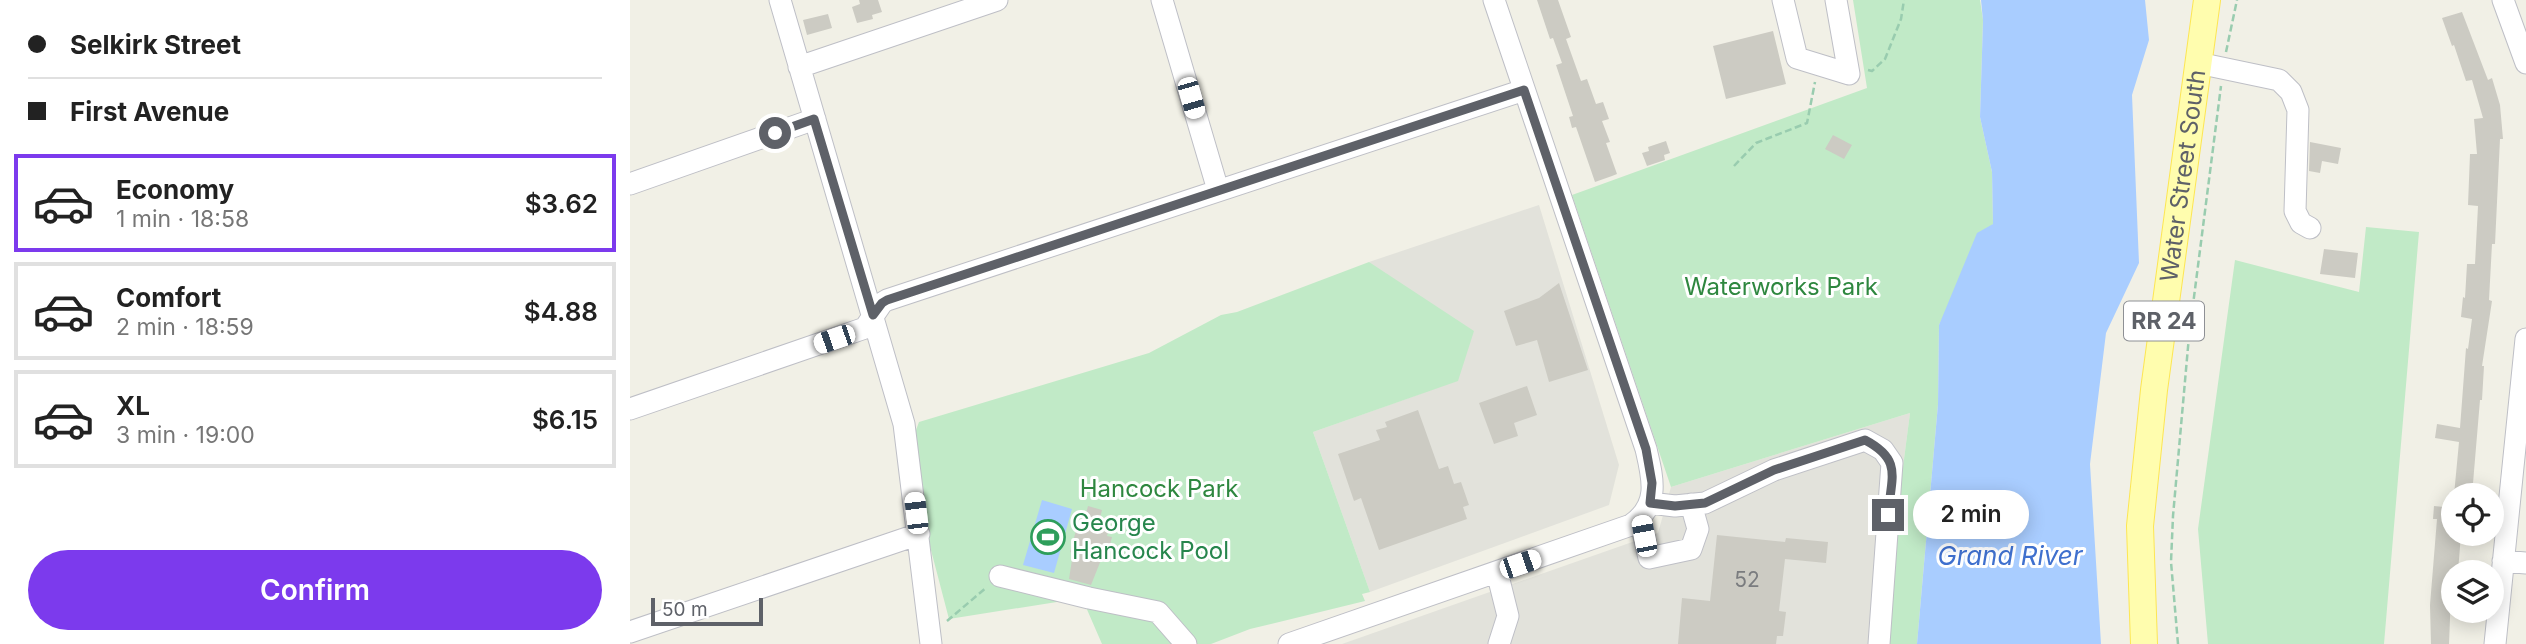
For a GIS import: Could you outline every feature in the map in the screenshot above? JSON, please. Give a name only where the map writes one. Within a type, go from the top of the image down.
[{"type":"main road","name":"Water Street South","points":[[2144,644],[2140,526],[2154,390],[2211,66],[2207,0]]},
{"type":"street","points":[[780,0],[904,424],[936,635]]},
{"type":"street","points":[[799,66],[997,0]]},
{"type":"street","points":[[1162,0],[1218,190]]},
{"type":"street","points":[[1494,0],[1646,449],[1652,483],[1645,511],[1649,558],[1690,549],[1698,529],[1691,504]]},
{"type":"street","points":[[1783,0],[1797,58],[1849,71],[1836,0]]},
{"type":"street","points":[[2503,0],[2526,64]]},
{"type":"street","points":[[2211,66],[2279,80],[2291,92],[2298,110],[2295,212],[2301,223],[2310,228]]},
{"type":"street","points":[[630,409],[865,328],[887,300],[1524,90]]},
{"type":"street","points":[[630,184],[814,119]]},
{"type":"street","points":[[2503,560],[2526,340]]},
{"type":"street","points":[[1289,644],[1631,525],[1645,511],[1705,503],[1774,470],[1865,440],[1883,450],[1892,463],[1879,644]]},
{"type":"street","points":[[630,632],[919,534]]},
{"type":"street","points":[[2504,561],[2526,562]]},
{"type":"street","points":[[1497,572],[1508,616],[1499,644]]},
{"type":"street","points":[[1000,576],[1158,612],[1186,644]]},
{"type":"street","points":[[2495,644],[2497,623]]},
{"type":"path","points":[[1849,71],[1872,71],[1885,59],[1901,19],[1904,0]]},
{"type":"path","points":[[2178,644],[2171,562],[2173,516],[2211,66],[2237,0]]},
{"type":"path","points":[[1734,166],[1756,143],[1807,123],[1818,65]]},
{"type":"path","points":[[936,635],[1000,576]]},
{"type":"shaded area","points":[[1539,205],[1619,465],[1609,505],[1370,592],[1313,432],[1420,394],[1369,262]]},
{"type":"shaded area","points":[[1910,413],[1883,644],[1342,644],[1658,533],[1671,487]]},
{"type":"green space","name":"Waterworks Park","points":[[1853,0],[1980,0],[1983,20],[1980,117],[1992,172],[1993,224],[1939,325],[1938,404],[1917,644],[1883,644],[1910,413],[1671,487],[1572,195],[1867,88]]},
{"type":"green space","points":[[2366,227],[2419,232],[2384,644],[2208,644],[2198,529],[2235,260],[2359,292]]},
{"type":"green space","name":"Hancock Park","points":[[1369,262],[1474,331],[1458,381],[1313,432],[1370,592],[1362,594],[1365,601],[1250,629],[1211,644],[1102,644],[1082,598],[949,619],[926,531],[913,438],[919,422],[1149,353],[1221,315],[1237,312]]},
{"type":"water","name":"Grand River","points":[[1981,0],[2145,0],[2149,40],[2132,95],[2139,263],[2106,333],[2090,464],[2101,644],[1917,644],[1938,404],[1939,325],[1977,233],[1993,224],[1992,172],[1980,117],[1983,21]]},
{"type":"water","name":"George Hancock Pool","points":[[1042,500],[1072,509],[1054,573],[1023,565]]},
{"type":"building","points":[[859,0],[878,0],[882,12],[872,15],[873,19],[857,23],[852,7],[860,4]]},
{"type":"building","points":[[1537,0],[1558,0],[1571,37],[1566,39],[1581,81],[1587,79],[1596,104],[1603,102],[1609,119],[1602,121],[1610,142],[1606,143],[1617,174],[1595,182],[1576,127],[1572,128],[1569,117],[1573,116],[1556,65],[1562,63],[1553,38],[1550,39]]},
{"type":"building","points":[[2462,12],[2488,80],[2492,78],[2500,105],[2503,139],[2500,139],[2495,244],[2492,244],[2489,300],[2492,301],[2482,366],[2482,400],[2473,483],[2455,483],[2459,442],[2435,438],[2437,424],[2460,428],[2466,348],[2468,349],[2472,319],[2461,317],[2467,264],[2475,264],[2478,206],[2468,205],[2470,154],[2477,154],[2474,119],[2483,118],[2472,80],[2466,81],[2442,18]]},
{"type":"building","points":[[828,14],[832,28],[807,35],[803,20]]},
{"type":"building","points":[[1773,31],[1786,84],[1726,99],[1713,46]]},
{"type":"building","points":[[1833,135],[1852,145],[1844,159],[1825,149]]},
{"type":"building","points":[[1666,141],[1670,153],[1664,155],[1665,160],[1647,166],[1642,153],[1649,151],[1648,147]]},
{"type":"building","points":[[2310,142],[2341,148],[2338,164],[2322,161],[2320,173],[2309,171]]},
{"type":"building","points":[[2324,249],[2358,253],[2355,278],[2320,274]]},
{"type":"building","points":[[1559,283],[1588,370],[1549,382],[1537,340],[1516,346],[1504,311],[1539,298]]},
{"type":"building","points":[[1527,386],[1537,415],[1514,423],[1518,436],[1494,444],[1479,403]]},
{"type":"building","points":[[1418,410],[1439,469],[1448,466],[1454,484],[1461,482],[1469,505],[1463,507],[1467,519],[1379,550],[1361,498],[1354,501],[1338,454],[1380,440],[1376,430],[1387,427],[1385,422]]},
{"type":"building","points":[[1088,506],[1102,510],[1100,518],[1111,521],[1107,536],[1112,537],[1106,561],[1101,560],[1091,585],[1069,579],[1073,553],[1070,552],[1077,527],[1082,528]]},
{"type":"building","points":[[2434,506],[2441,507],[2441,546],[2460,546],[2459,560],[2441,560],[2441,623],[2450,623],[2449,644],[2431,644],[2430,605],[2437,519],[2433,519]]},
{"type":"building","points":[[1717,535],[1785,542],[1786,538],[1828,542],[1826,563],[1785,559],[1779,611],[1786,612],[1783,636],[1777,636],[1776,644],[1678,644],[1682,598],[1710,601]]},
{"type":"place","name":"George Hancock Pool","points":[[1048,537]]},
{"type":"route","points":[[775,133],[814,119],[873,315],[887,300],[1524,90],[1646,449],[1652,483],[1650,503],[1675,506],[1705,503],[1774,470],[1865,440],[1883,450],[1892,463],[1888,515]]}]
